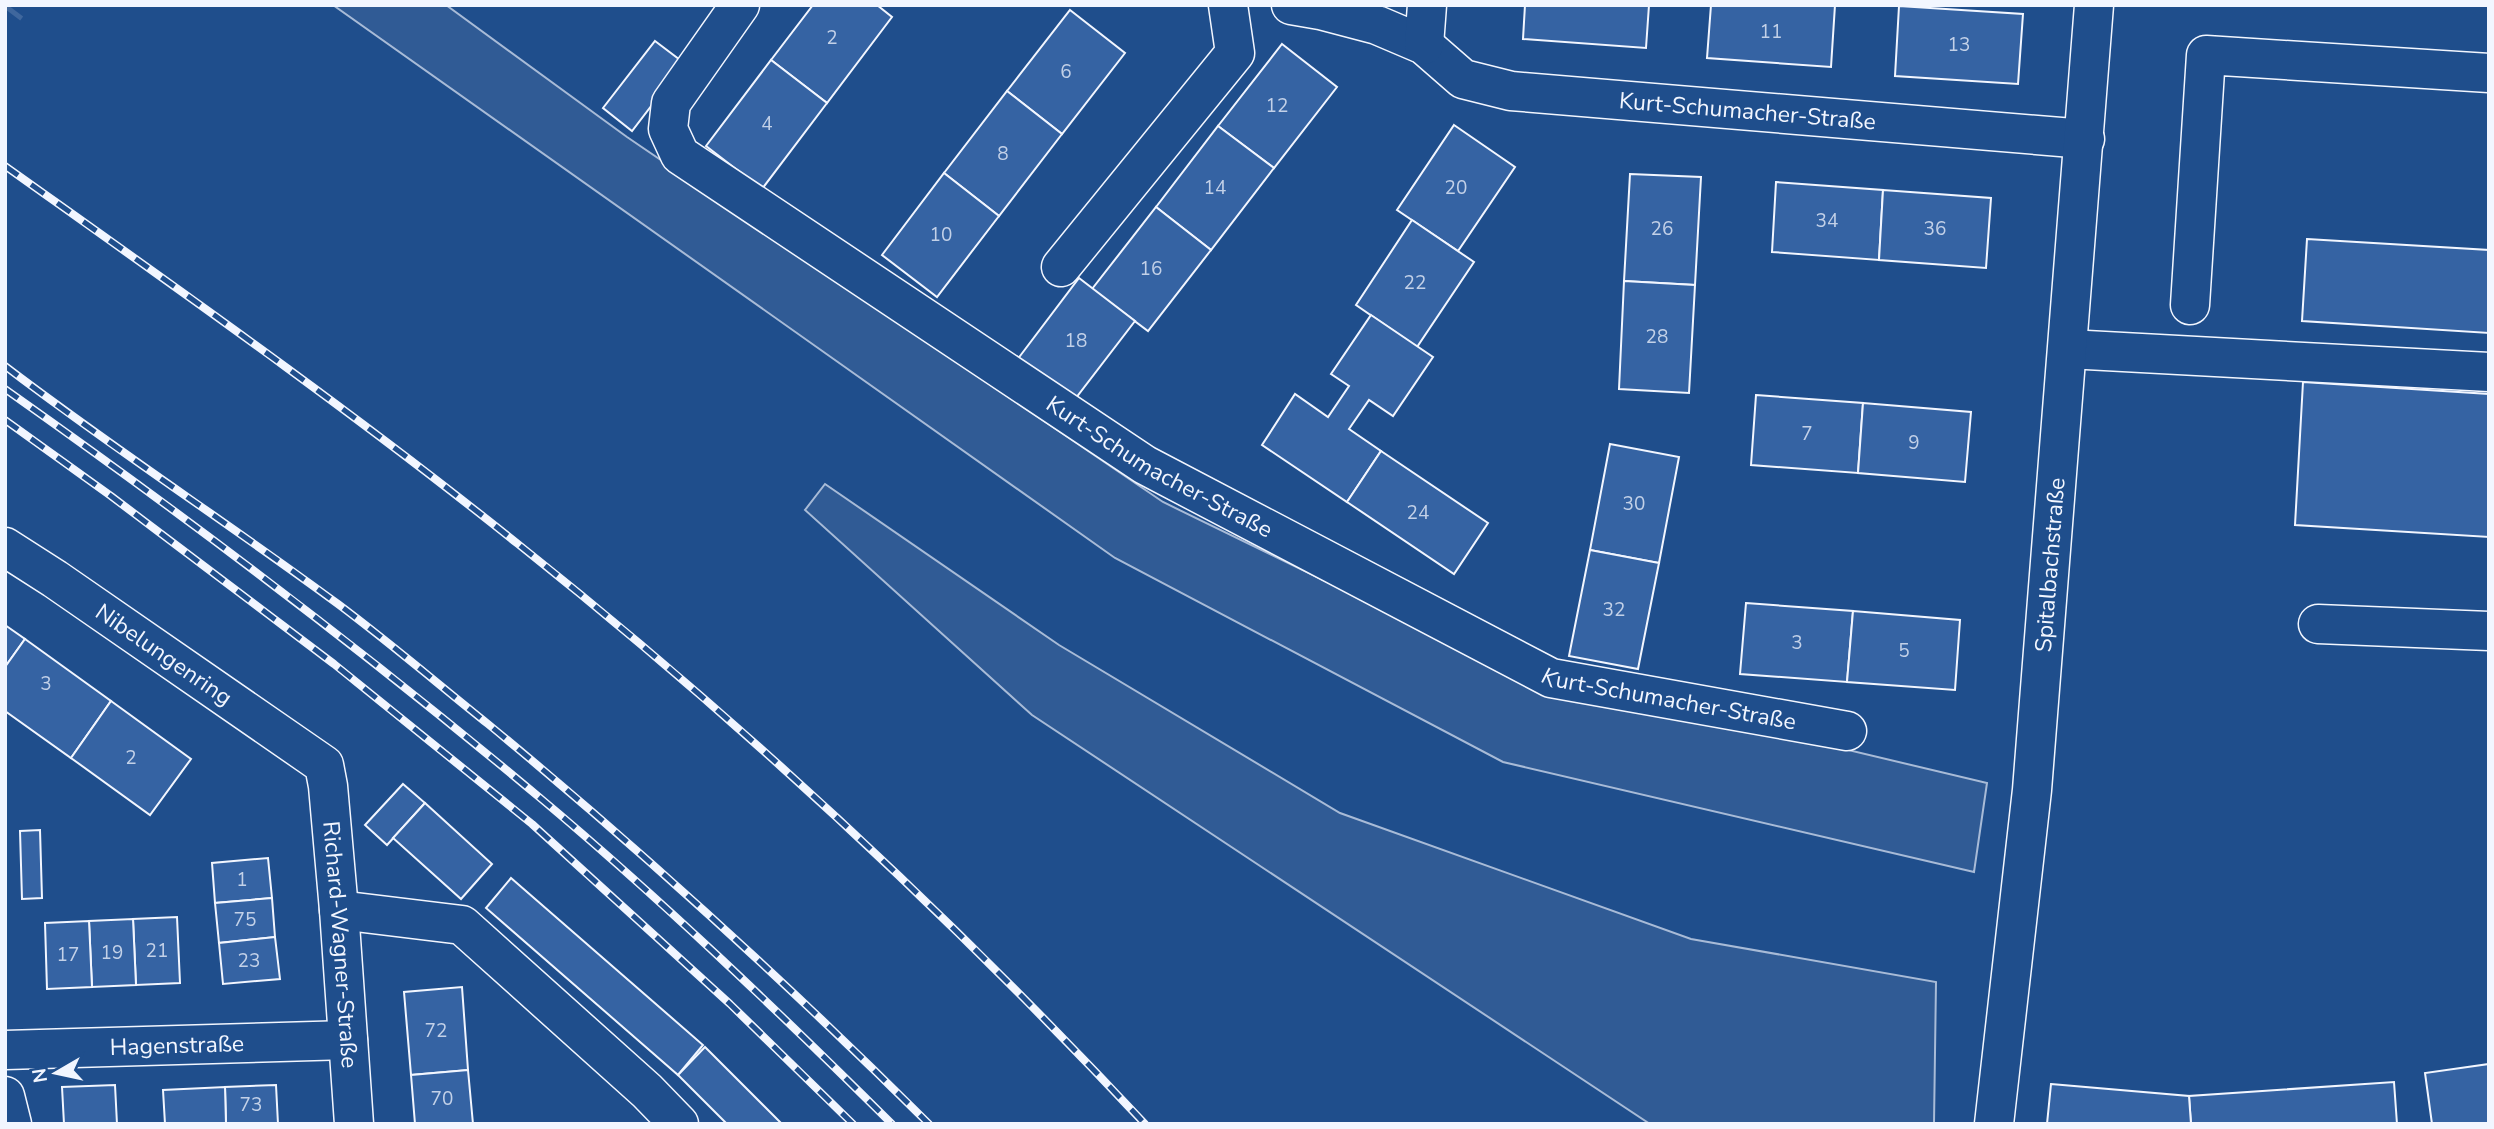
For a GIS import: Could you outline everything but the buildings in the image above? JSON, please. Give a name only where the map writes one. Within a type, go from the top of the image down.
[{"type":"street","name":"Kurt-Schumacher-Straße","points":[[740,5],[671,103],[668,129],[680,155],[1145,465],[1551,678],[1847,731]]},
{"type":"street","points":[[1061,267],[1235,54],[1228,5]]},
{"type":"street","name":"Kurt-Schumacher-Straße","points":[[1291,5],[1377,25],[1424,45],[1463,79],[1511,91],[2085,139]]},
{"type":"street","points":[[1424,45],[1427,5]]},
{"type":"street","name":"Spitalbachstraße","points":[[1994,1124],[2032,790],[2094,5]]},
{"type":"street","points":[[2190,305],[2206,55],[2489,73]]},
{"type":"street","points":[[2068,349],[2489,372]]},
{"type":"street","name":"Nibelungenring","points":[[5,547],[324,765]]},
{"type":"street","points":[[2318,624],[2489,631]]},
{"type":"street","name":"Richard-Wagner-Straße","points":[[324,765],[339,909],[354,1124]]},
{"type":"street","points":[[339,909],[462,925],[647,1091],[679,1124]]},
{"type":"street","name":"Hagenstraße","points":[[5,1051],[348,1040]]},
{"type":"street","points":[[5,1096],[12,1124]]},
{"type":"shaded area","points":[[333,5],[446,5],[627,137],[1163,502],[1532,682],[1684,711],[1987,783],[1974,872],[1503,762],[1115,558]]},
{"type":"shaded area","points":[[825,484],[1059,645],[1340,813],[1691,939],[1936,982],[1934,1124],[1650,1124],[1032,715],[805,510]]},
{"type":"tunnel","points":[[5,9],[8,5]]},
{"type":"railway","points":[[5,166],[328,398],[601,611],[763,750],[842,822],[996,971],[1145,1124]]},
{"type":"railway","points":[[5,366],[338,604],[488,724],[602,820],[713,919],[929,1124]]},
{"type":"railway","points":[[5,389],[276,587],[539,797],[719,957],[892,1124]]},
{"type":"railway","points":[[5,420],[334,664],[532,824],[730,1004],[853,1124]]}]
